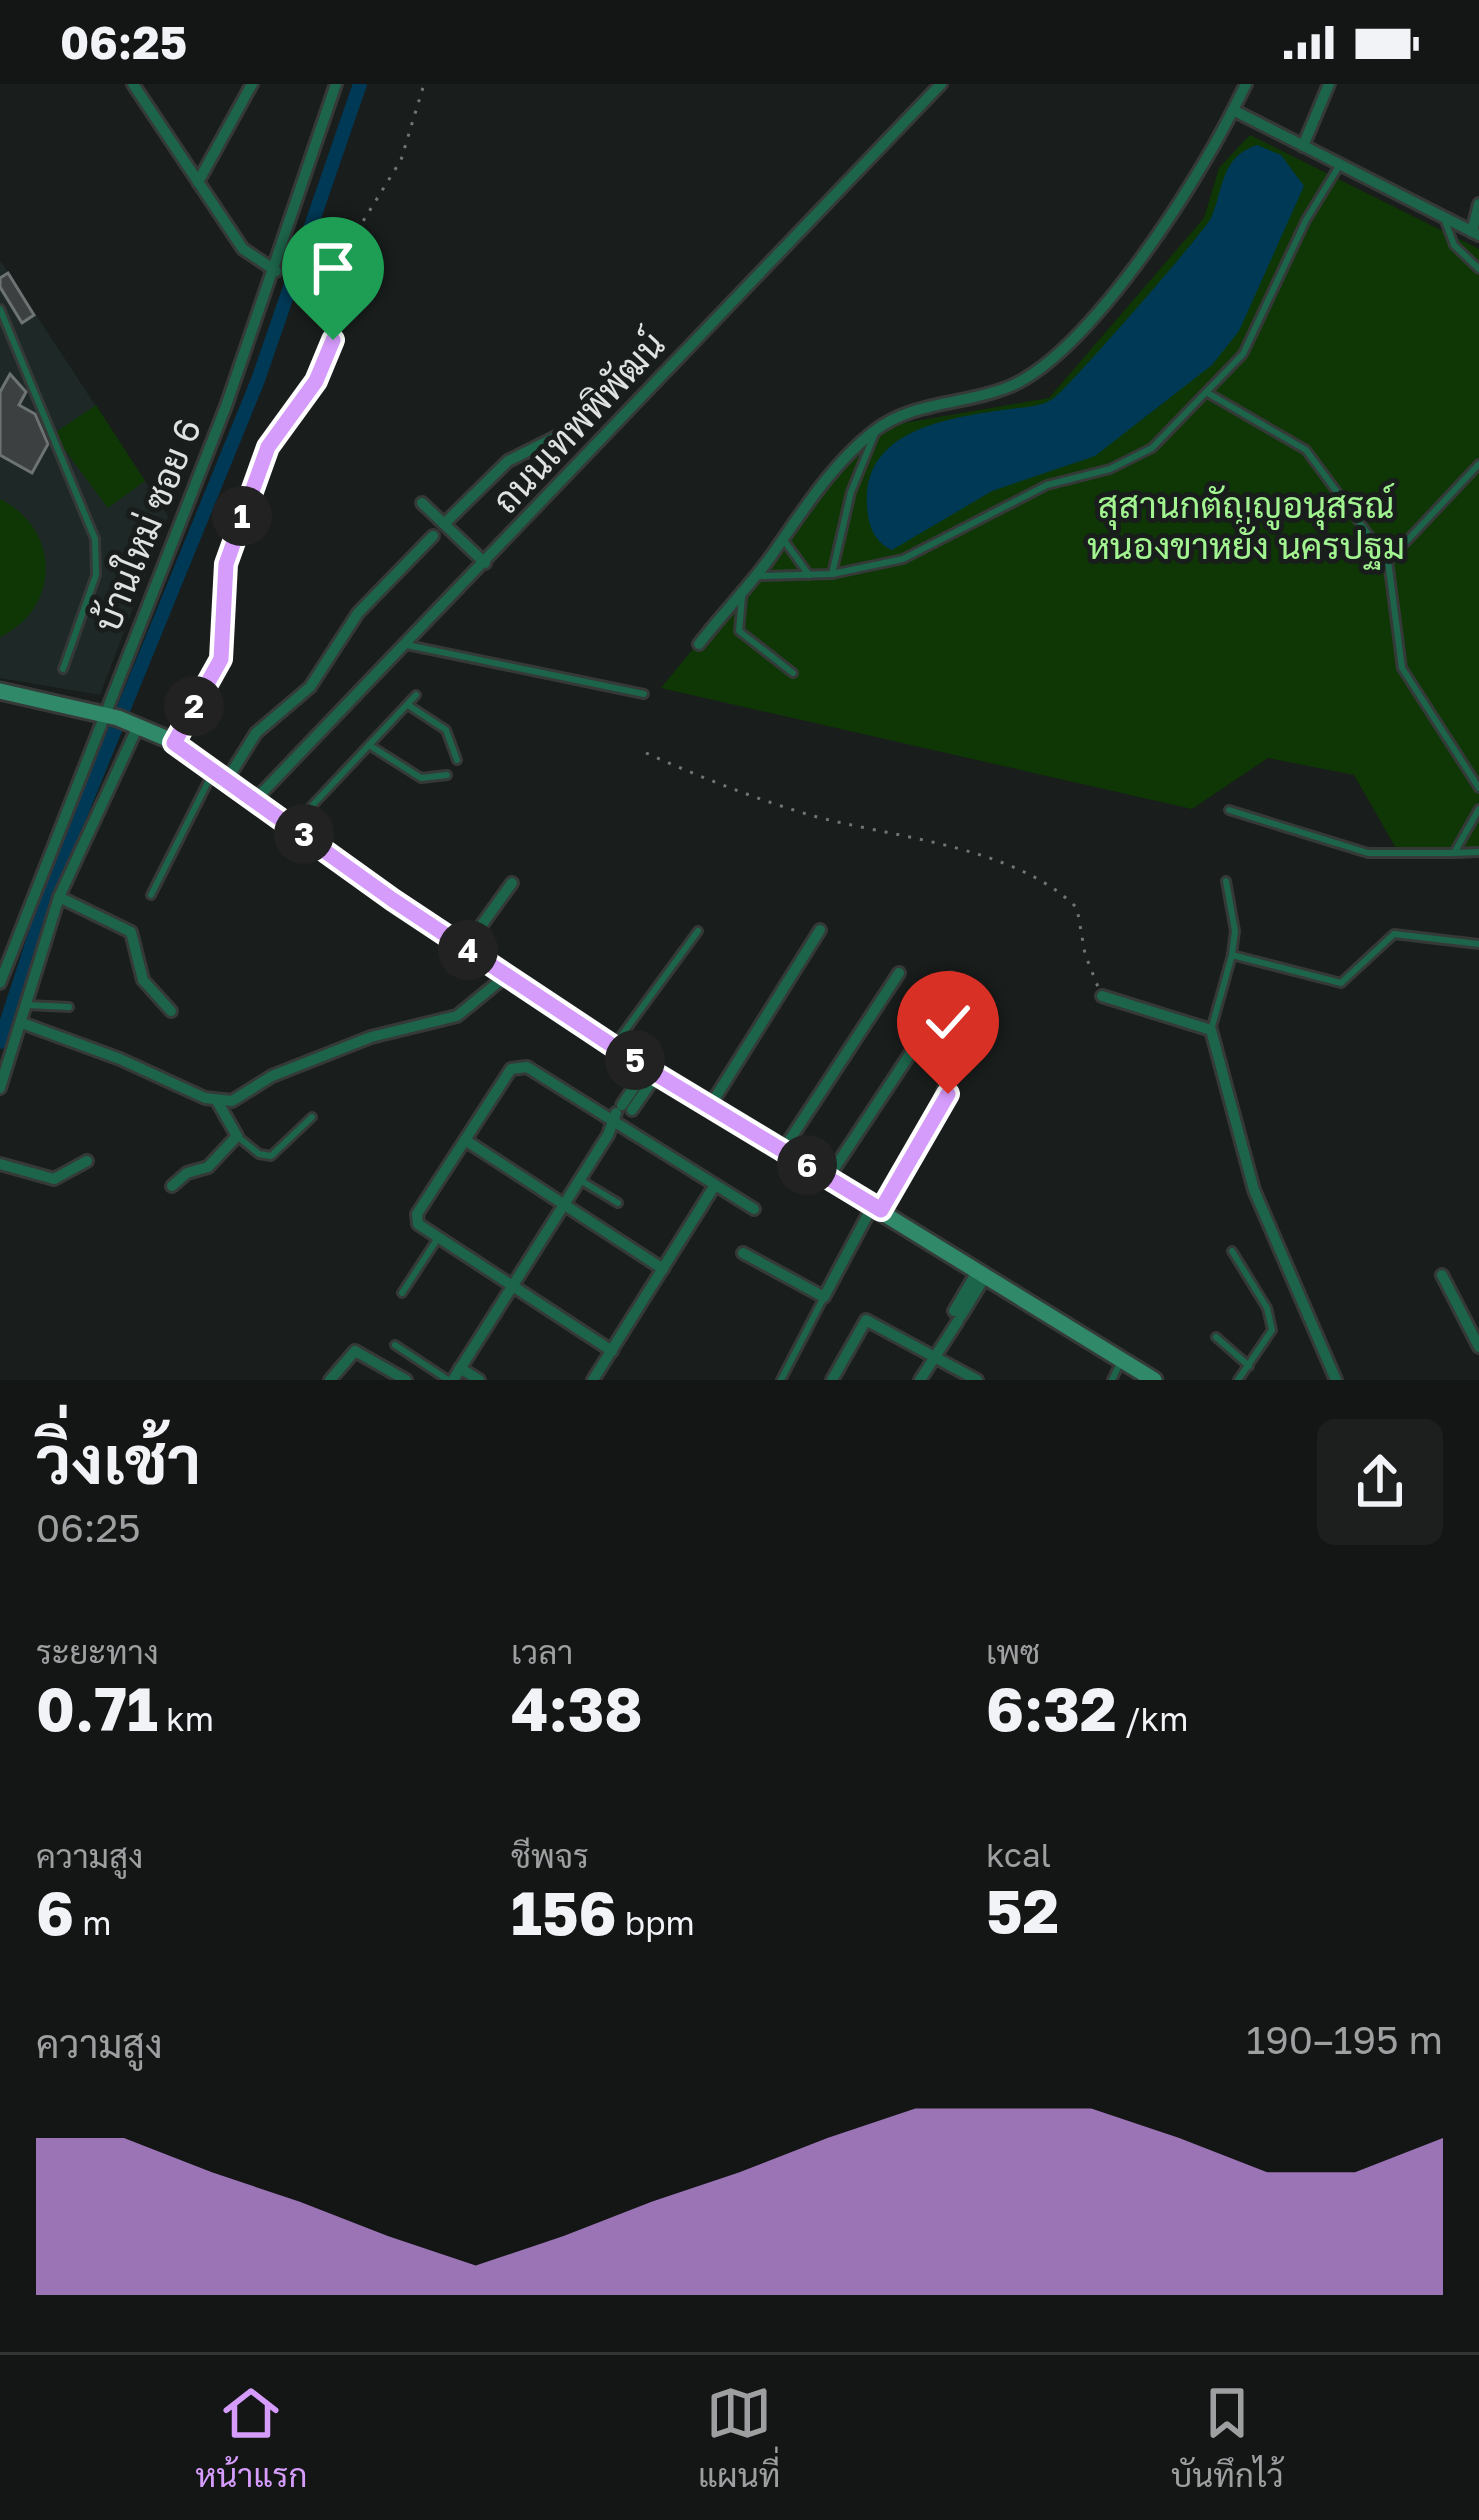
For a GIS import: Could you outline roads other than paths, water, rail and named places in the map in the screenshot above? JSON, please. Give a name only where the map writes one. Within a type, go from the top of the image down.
[{"type":"main road","points":[[0,692],[122,720],[174,743],[652,1071],[1154,1380]]},
{"type":"street","points":[[134,84],[243,249],[276,271]]},
{"type":"street","points":[[199,182],[252,84]]},
{"type":"street","name":"บ้านใหม่ ซอย 6","points":[[0,983],[122,720],[336,84]]},
{"type":"street","name":"ถนนเทพพิพัฒน์","points":[[256,799],[941,84]]},
{"type":"street","points":[[699,644],[852,449],[876,429],[920,409],[1006,388],[1046,363],[1170,223],[1246,84]]},
{"type":"street","points":[[1303,146],[1329,84]]},
{"type":"street","points":[[1233,110],[1475,233],[1479,204]]},
{"type":"street","points":[[444,524],[508,460],[569,430]]},
{"type":"street","points":[[422,503],[485,563]]},
{"type":"street","points":[[221,773],[256,733],[310,687],[358,613],[433,536]]},
{"type":"street","points":[[0,1088],[59,897],[122,720]]},
{"type":"street","points":[[465,947],[512,883]]},
{"type":"street","points":[[59,897],[131,932],[143,980],[171,1010]]},
{"type":"street","points":[[710,1106],[820,930]]},
{"type":"street","points":[[783,1150],[899,973]]},
{"type":"street","points":[[22,1023],[217,1101],[240,1099],[272,1076],[371,1037],[457,1016],[507,975]]},
{"type":"street","points":[[743,1253],[824,1297],[948,1094],[948,1062],[960,1018],[951,978]]},
{"type":"street","points":[[1102,996],[1211,1030],[1254,1190],[1336,1380]]},
{"type":"street","points":[[828,1178],[914,1048]]},
{"type":"street","points":[[611,1351],[418,1224],[417,1214],[516,1065],[622,1115],[754,1209]]},
{"type":"street","points":[[479,1380],[454,1376],[652,1071]]},
{"type":"street","points":[[172,1186],[193,1170],[208,1167],[237,1136],[217,1101]]},
{"type":"street","points":[[465,1140],[664,1269]]},
{"type":"street","points":[[0,1164],[54,1179],[87,1161]]},
{"type":"street","points":[[593,1380],[715,1185]]},
{"type":"street","points":[[920,1380],[982,1272]]},
{"type":"street","points":[[1442,1275],[1479,1347]]},
{"type":"street","points":[[1466,1322],[1479,1315]]},
{"type":"street","points":[[832,1380],[866,1320],[977,1380]]},
{"type":"street","points":[[330,1380],[355,1351],[406,1380]]},
{"type":"lane","points":[[755,576],[832,574],[903,559],[1047,484],[1127,463],[1152,448],[1243,354],[1306,220],[1339,166]]},
{"type":"lane","points":[[1444,218],[1454,245],[1479,269]]},
{"type":"lane","points":[[0,309],[95,539],[96,575],[63,669]]},
{"type":"lane","points":[[1206,392],[1306,450],[1388,561],[1402,668],[1479,788]]},
{"type":"lane","points":[[832,574],[851,492],[876,429]]},
{"type":"lane","points":[[1388,561],[1479,464]]},
{"type":"lane","points":[[783,539],[809,574]]},
{"type":"lane","points":[[744,588],[739,631],[793,674]]},
{"type":"lane","points":[[407,645],[644,694]]},
{"type":"lane","points":[[293,826],[416,695]]},
{"type":"lane","points":[[408,705],[430,716],[454,742],[457,760]]},
{"type":"lane","points":[[369,745],[421,778],[447,775]]},
{"type":"lane","points":[[151,895],[221,773]]},
{"type":"lane","points":[[1454,853],[1479,808]]},
{"type":"lane","points":[[1229,810],[1368,854],[1479,852]]},
{"type":"lane","points":[[1211,1030],[1235,931],[1226,880]]},
{"type":"lane","points":[[614,1046],[698,931]]},
{"type":"lane","points":[[1232,955],[1341,983],[1394,934],[1479,944]]},
{"type":"lane","points":[[27,1005],[68,1007]]},
{"type":"lane","points":[[237,1136],[259,1154],[271,1156],[312,1117]]},
{"type":"lane","points":[[580,1180],[618,1203]]},
{"type":"lane","points":[[402,1293],[438,1238]]},
{"type":"lane","points":[[1232,1251],[1271,1322],[1270,1338],[1238,1380]]},
{"type":"lane","points":[[781,1380],[824,1297]]},
{"type":"lane","points":[[1216,1337],[1249,1366]]},
{"type":"lane","points":[[395,1345],[454,1376]]},
{"type":"lane","points":[[1112,1380],[1122,1360]]},
{"type":"water","points":[[1257,145],[1281,155],[1304,186],[1239,331],[1212,365],[1095,456],[992,491],[892,550],[876,538],[867,505],[869,479],[879,459],[915,431],[1054,398],[1203,230],[1230,166]]},
{"type":"waterway","points":[[0,1042],[50,889],[258,380],[360,84]]},
{"type":"park label","name":"สุสานกตัญญูอนุสรณ์ หนองขาหยั่ง นครปฐม","points":[[1246,524]]}]
